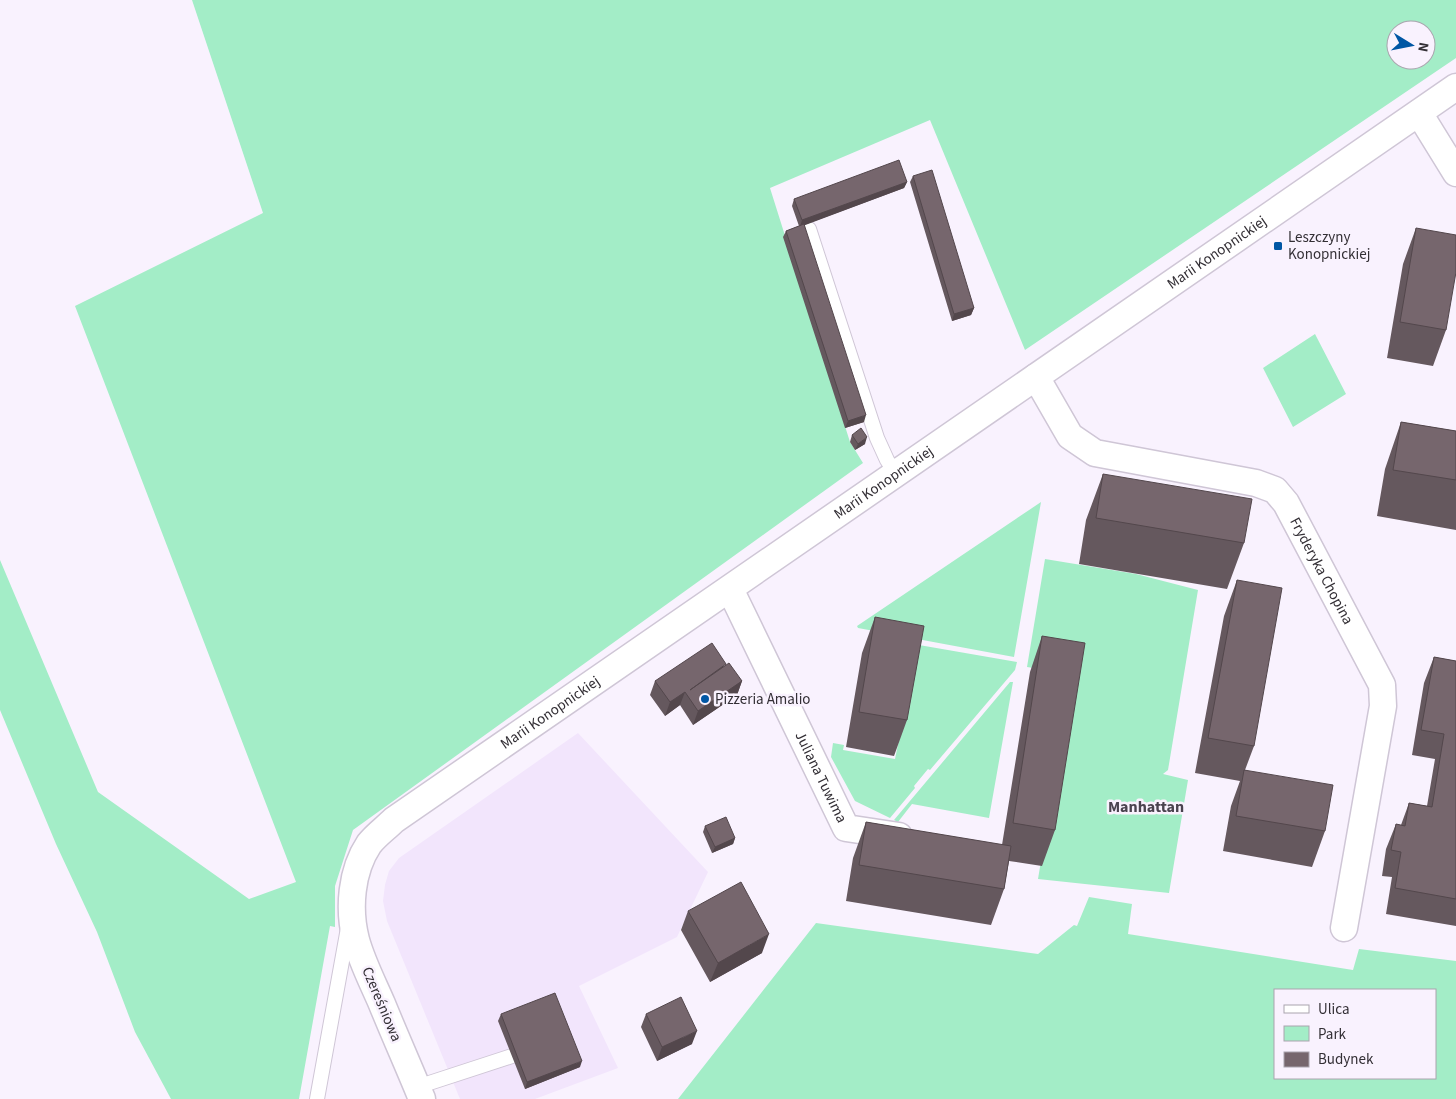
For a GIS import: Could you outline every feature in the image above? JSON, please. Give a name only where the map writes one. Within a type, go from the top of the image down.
[{"type":"street","name":"Marii Konopnickiej","points":[[351,907],[353,890],[361,859],[370,843],[394,820],[1456,87]]},
{"type":"street","points":[[1419,112],[1455,170]]},
{"type":"street","name":"Fryderyka Chopina","points":[[1036,377],[1070,436],[1096,453],[1256,483],[1275,490],[1286,503],[1382,685],[1383,706],[1344,928]]},
{"type":"street","name":"Juliana Tuwima","points":[[730,588],[846,828],[922,839]]},
{"type":"street","name":"Czereśniowa","points":[[351,907],[352,925],[362,958],[420,1093]]},
{"type":"lane","points":[[809,229],[877,438],[896,474]]},
{"type":"lane","points":[[317,1099],[351,907]]},
{"type":"lane","points":[[420,1093],[512,1056]]},
{"type":"shaded area","points":[[578,733],[708,872],[677,937],[579,986],[618,1068],[535,1099],[460,1099],[387,921],[383,901],[389,871],[399,858]]},
{"type":"green space","points":[[192,0],[1456,0],[1456,58],[1025,350],[930,120],[770,188],[850,442],[863,463],[353,830],[335,886],[335,927],[330,926],[299,1099],[171,1099],[135,1032],[97,932],[56,844],[0,710],[0,560],[98,792],[249,899],[296,882],[75,306],[263,213]]},
{"type":"green space","points":[[1315,334],[1346,394],[1293,427],[1263,368]]},
{"type":"green space","points":[[1041,502],[1014,657],[858,628],[857,626]]},
{"type":"green space","points":[[1045,559],[1136,574],[1198,590],[1168,770],[1163,774],[1188,780],[1169,893],[1038,879],[1072,674],[1027,667]]},
{"type":"green space","points":[[919,645],[1017,662],[1015,670],[930,770],[928,769],[890,818],[855,801],[831,757],[833,743],[844,745],[843,750],[895,759]]},
{"type":"green space","points":[[1010,682],[1013,682],[989,818],[912,804],[898,822],[894,820]]},
{"type":"green space","points":[[1089,897],[1132,904],[1128,934],[1353,970],[1359,949],[1456,961],[1456,1099],[678,1099],[816,923],[1038,954],[1074,925],[1077,926]]},
{"type":"building","points":[[899,160],[907,182],[802,220],[794,199]]},
{"type":"building","points":[[932,170],[974,308],[954,314],[913,176]]},
{"type":"building","points":[[804,224],[866,415],[848,421],[786,231]]},
{"type":"building","points":[[1416,228],[1456,235],[1456,272],[1446,330],[1400,322]]},
{"type":"building","points":[[1401,422],[1456,431],[1456,480],[1393,470]]},
{"type":"building","points":[[861,428],[867,437],[858,444],[852,435]]},
{"type":"building","points":[[1103,474],[1252,499],[1244,543],[1096,518]]},
{"type":"building","points":[[1237,580],[1282,588],[1254,746],[1208,738]]},
{"type":"building","points":[[875,617],[924,626],[907,720],[859,712]]},
{"type":"building","points":[[1042,636],[1085,643],[1055,830],[1013,823]]},
{"type":"building","points":[[712,643],[726,664],[690,690],[729,663],[742,681],[698,711],[685,692],[670,702],[655,681]]},
{"type":"building","points":[[1434,657],[1456,661],[1456,899],[1395,888],[1401,852],[1391,850],[1396,824],[1405,826],[1409,803],[1432,807],[1444,734],[1421,730]]},
{"type":"building","points":[[1244,770],[1333,785],[1325,831],[1236,816]]},
{"type":"building","points":[[726,817],[735,838],[715,847],[705,826]]},
{"type":"building","points":[[866,822],[1011,846],[1004,889],[859,865]]},
{"type":"building","points":[[741,882],[769,934],[718,963],[688,911]]},
{"type":"building","points":[[555,993],[582,1061],[527,1082],[501,1014]]},
{"type":"building","points":[[681,997],[697,1031],[662,1047],[646,1014]]},
{"type":"place","name":"Leszczyny Konopnickiej","points":[[1278,246]]},
{"type":"place","name":"Pizzeria Amalio","points":[[705,699]]},
{"type":"district","name":"Manhattan","points":[[1146,806]]}]
